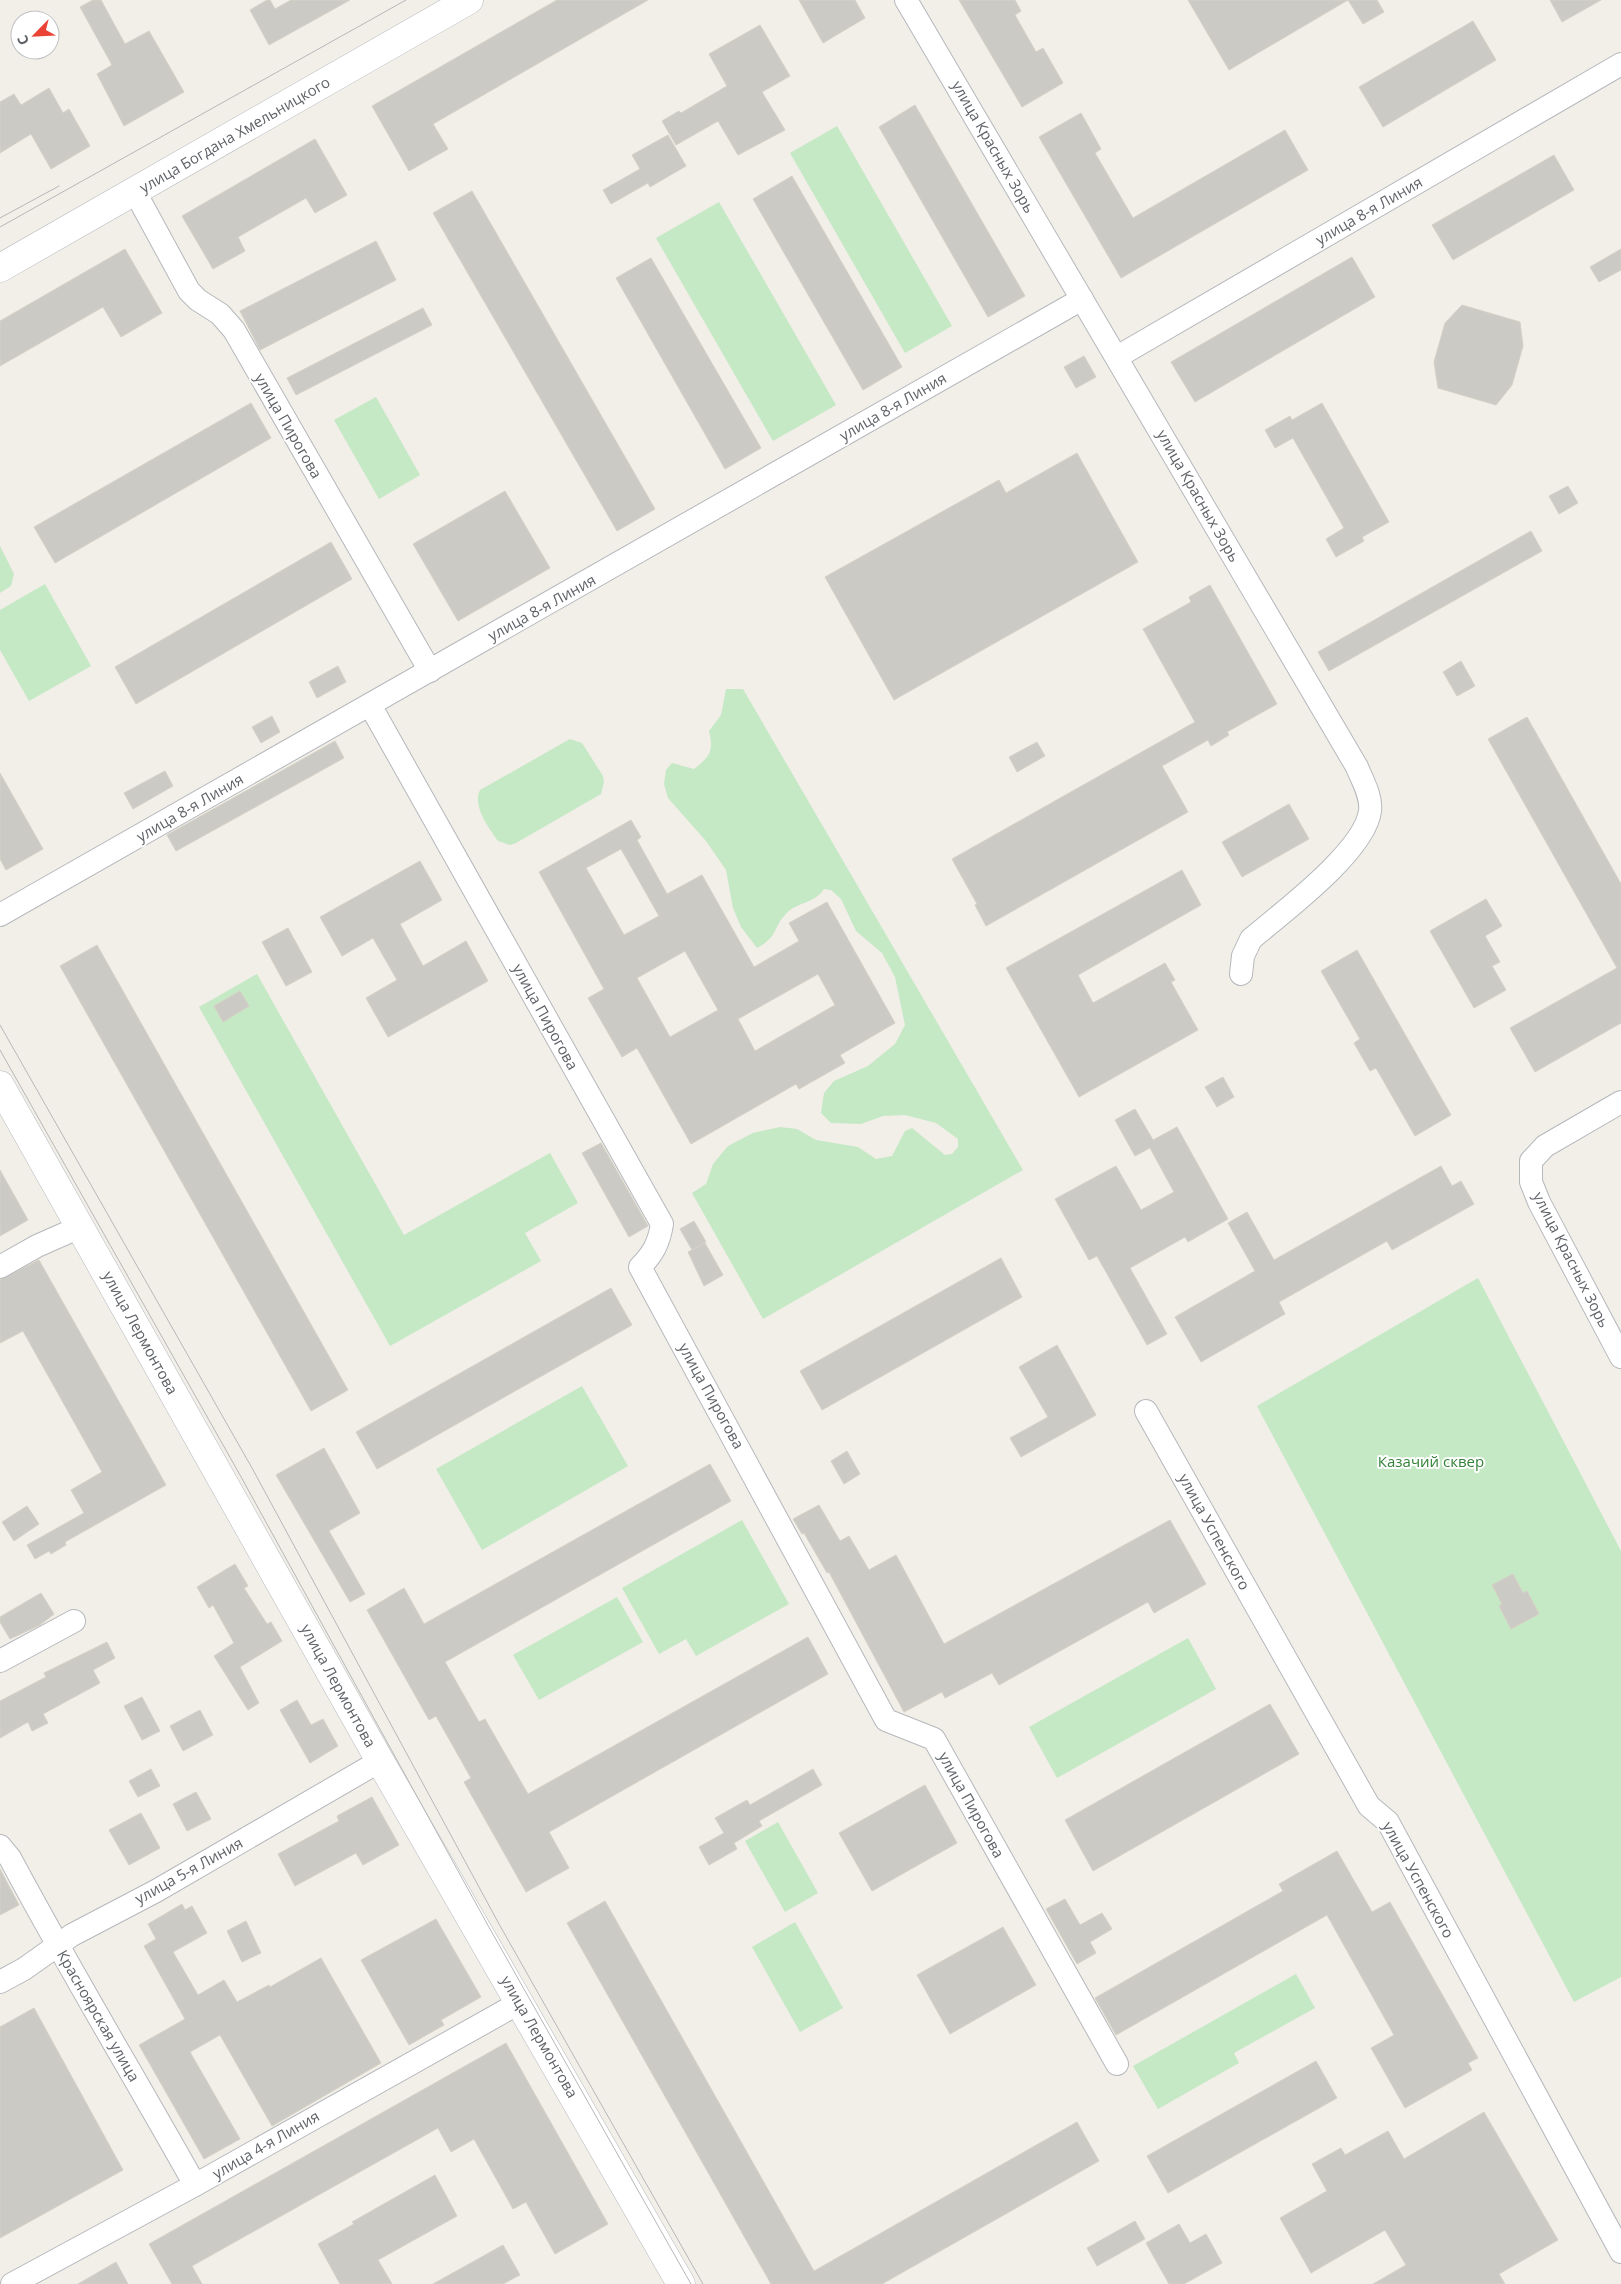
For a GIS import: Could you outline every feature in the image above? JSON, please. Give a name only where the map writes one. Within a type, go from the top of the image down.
[{"type":"main road","name":"улица Богдана Хмельницкого","points":[[0,268],[469,0]]},
{"type":"main road","name":"улица Лермонтова","points":[[0,1084],[380,1761],[681,2284]]},
{"type":"street","name":"улица Красных Зорь","points":[[906,0],[1356,767],[1368,796],[1371,810],[1364,832],[1348,852],[1252,939],[1243,956],[1241,974]]},
{"type":"street","name":"улица 8-я Линия","points":[[1116,357],[1621,64]]},
{"type":"street","name":"улица Пирогова","points":[[135,192],[189,291],[198,300],[220,314],[234,330],[430,671]]},
{"type":"street","name":"улица 8-я Линия","points":[[0,915],[1082,299]]},
{"type":"street","name":"улица Пирогова","points":[[370,705],[662,1224],[660,1238],[653,1254],[640,1267],[886,1720],[934,1739],[1117,2064]]},
{"type":"street","name":"улица Красных Зорь","points":[[1621,1102],[1545,1146],[1531,1161],[1531,1182],[1539,1202],[1621,1357]]},
{"type":"street","points":[[0,1268],[37,1246],[80,1227]]},
{"type":"street","name":"улица Успенского","points":[[1146,1411],[1369,1806],[1388,1822],[1621,2252]]},
{"type":"street","points":[[0,1661],[74,1621]]},
{"type":"street","name":"улица 5-я Линия","points":[[0,1982],[24,1969],[56,1945],[92,1923],[156,1891],[380,1761]]},
{"type":"street","name":"Красноярская улица","points":[[0,1846],[10,1858],[56,1945],[102,2020],[195,2186]]},
{"type":"street","name":"улица 4-я Линия","points":[[12,2284],[195,2186],[520,2002]]},
{"type":"green space","points":[[837,126],[952,326],[905,353],[790,153]]},
{"type":"green space","points":[[719,202],[836,405],[773,441],[656,238]]},
{"type":"green space","points":[[376,397],[420,475],[379,499],[334,420]]},
{"type":"green space","points":[[0,546],[14,574],[11,586],[0,593]]},
{"type":"green space","points":[[45,584],[91,666],[29,701],[0,650],[0,610]]},
{"type":"green space","points":[[726,689],[743,689],[1023,1170],[763,1319],[692,1193],[706,1184],[713,1164],[728,1146],[753,1133],[780,1127],[797,1129],[816,1140],[858,1147],[876,1159],[892,1156],[905,1131],[912,1128],[945,1155],[952,1154],[958,1147],[958,1139],[936,1123],[905,1115],[883,1116],[861,1124],[831,1123],[821,1113],[824,1093],[834,1081],[868,1066],[895,1044],[905,1025],[895,977],[882,953],[856,931],[841,899],[831,890],[824,889],[816,898],[789,911],[769,940],[757,948],[741,927],[733,908],[726,870],[706,841],[668,798],[664,784],[666,770],[672,763],[694,769],[707,757],[711,749],[709,731],[721,715]]},
{"type":"green space","points":[[570,739],[582,743],[603,776],[604,782],[601,794],[516,843],[510,845],[498,841],[480,810],[478,796],[480,790]]},
{"type":"green space","points":[[257,974],[404,1235],[550,1153],[578,1203],[525,1233],[541,1261],[390,1346],[199,1007]]},
{"type":"green space","name":"Казачий сквер","points":[[1478,1278],[1621,1551],[1621,1977],[1574,2002],[1257,1406]]},
{"type":"green space","points":[[582,1386],[628,1466],[482,1550],[436,1469]]},
{"type":"green space","points":[[742,1520],[789,1604],[696,1656],[686,1639],[659,1654],[622,1588]]},
{"type":"green space","points":[[617,1597],[643,1642],[539,1700],[513,1655]]},
{"type":"green space","points":[[1188,1638],[1216,1689],[1057,1778],[1029,1727]]},
{"type":"green space","points":[[778,1822],[818,1893],[785,1912],[745,1841]]},
{"type":"green space","points":[[795,1922],[843,2008],[800,2032],[752,1947]]},
{"type":"green space","points":[[1296,1974],[1315,2008],[1234,2053],[1239,2063],[1158,2109],[1133,2066]]},
{"type":"building","points":[[93,0],[101,0],[125,44],[149,31],[184,92],[124,126],[97,74],[112,65],[80,7]]},
{"type":"building","points":[[270,0],[275,9],[291,0],[350,0],[269,45],[250,10]]},
{"type":"building","points":[[557,0],[648,0],[433,124],[448,149],[409,171],[372,106]]},
{"type":"building","points":[[799,0],[855,0],[865,18],[823,43]]},
{"type":"building","points":[[959,0],[1015,0],[1021,11],[1015,15],[1036,52],[1043,48],[1063,83],[1022,107]]},
{"type":"building","points":[[1188,0],[1348,0],[1229,70]]},
{"type":"building","points":[[1348,0],[1377,0],[1384,12],[1363,24]]},
{"type":"building","points":[[1550,0],[1601,0],[1562,22]]},
{"type":"building","points":[[1473,21],[1496,60],[1383,127],[1359,87]]},
{"type":"building","points":[[760,25],[790,76],[762,92],[785,130],[738,155],[718,121],[676,145],[662,121],[679,111],[681,113],[727,86],[709,54]]},
{"type":"building","points":[[49,88],[63,113],[69,109],[90,146],[51,169],[31,134],[0,153],[0,102],[14,94],[21,105]]},
{"type":"building","points":[[915,105],[1025,296],[988,317],[879,127]]},
{"type":"building","points":[[1081,113],[1101,149],[1095,153],[1133,218],[1285,130],[1308,170],[1121,278],[1039,137]]},
{"type":"building","points":[[668,135],[686,166],[650,187],[648,183],[611,204],[603,190],[640,169],[632,155]]},
{"type":"building","points":[[315,139],[347,195],[315,213],[306,198],[238,237],[245,251],[213,269],[182,216]]},
{"type":"building","points":[[1554,155],[1574,190],[1453,260],[1432,225]]},
{"type":"building","points":[[792,176],[902,367],[863,390],[753,199]]},
{"type":"building","points":[[472,191],[655,509],[617,531],[433,213]]},
{"type":"building","points":[[376,241],[396,280],[260,350],[240,311]]},
{"type":"building","points":[[125,249],[162,313],[121,337],[103,307],[0,366],[0,321]]},
{"type":"building","points":[[1621,249],[1621,270],[1599,282],[1590,267]]},
{"type":"building","points":[[1352,257],[1375,297],[1195,402],[1171,362]]},
{"type":"building","points":[[651,258],[761,448],[725,469],[616,278]]},
{"type":"building","points":[[1462,305],[1520,322],[1523,346],[1512,385],[1496,405],[1438,388],[1434,362],[1445,323]]},
{"type":"building","points":[[423,308],[432,325],[296,395],[287,378]]},
{"type":"building","points":[[1084,356],[1096,377],[1076,388],[1064,367]]},
{"type":"building","points":[[251,403],[271,438],[55,563],[34,527]]},
{"type":"building","points":[[1322,403],[1389,522],[1362,537],[1364,541],[1336,557],[1326,539],[1344,528],[1293,438],[1275,448],[1265,430],[1290,416],[1292,420]]},
{"type":"building","points":[[1077,453],[1138,562],[894,700],[825,577],[999,480],[1006,493]]},
{"type":"building","points":[[1568,486],[1578,503],[1559,514],[1549,496]]},
{"type":"building","points":[[505,491],[550,568],[458,621],[413,544]]},
{"type":"building","points":[[1531,531],[1542,551],[1329,671],[1318,652]]},
{"type":"building","points":[[331,542],[352,579],[136,704],[115,667]]},
{"type":"building","points":[[1210,585],[1277,704],[1227,732],[1229,735],[1211,746],[1208,740],[1162,766],[1188,812],[986,926],[975,905],[977,904],[952,859],[1195,722],[1143,629],[1191,602],[1189,597]]},
{"type":"building","points":[[1461,661],[1475,686],[1457,696],[1443,672]]},
{"type":"building","points":[[338,666],[346,682],[317,698],[309,682]]},
{"type":"building","points":[[272,716],[280,732],[261,743],[252,727]]},
{"type":"building","points":[[1527,717],[1621,884],[1621,1023],[1535,1072],[1510,1028],[1617,968],[1488,739]]},
{"type":"building","points":[[335,741],[344,758],[176,851],[167,835]]},
{"type":"building","points":[[1037,742],[1045,756],[1017,772],[1009,757]]},
{"type":"building","points":[[165,771],[173,786],[133,809],[124,793]]},
{"type":"building","points":[[0,773],[43,849],[6,870],[0,859]]},
{"type":"building","points":[[1289,804],[1309,839],[1242,877],[1222,842]]},
{"type":"building","points":[[631,820],[641,837],[637,840],[667,894],[702,875],[754,967],[799,941],[789,923],[827,902],[895,1023],[840,1055],[845,1063],[799,1089],[796,1084],[691,1144],[637,1048],[622,1057],[588,998],[604,989],[539,872]],"holes":[[[621,849],[659,916],[624,935],[586,868]],[[685,951],[718,1010],[670,1037],[637,978]],[[818,974],[835,1005],[755,1051],[738,1019]]]},
{"type":"building","points":[[420,861],[442,900],[400,924],[423,966],[466,941],[488,981],[388,1037],[366,998],[397,980],[373,938],[342,956],[320,917]]},
{"type":"building","points":[[1182,870],[1201,905],[1078,975],[1093,1003],[1165,963],[1175,980],[1171,982],[1198,1030],[1079,1097],[1006,968]]},
{"type":"building","points":[[1486,899],[1502,926],[1485,936],[1500,962],[1492,966],[1506,990],[1474,1008],[1430,931]]},
{"type":"building","points":[[288,928],[312,972],[286,986],[262,942]]},
{"type":"building","points":[[97,945],[348,1390],[311,1411],[60,966]]},
{"type":"building","points":[[1357,950],[1451,1115],[1415,1136],[1376,1068],[1370,1071],[1354,1043],[1360,1039],[1321,971]]},
{"type":"building","points":[[240,991],[249,1006],[223,1022],[214,1006]]},
{"type":"building","points":[[1223,1077],[1234,1097],[1217,1107],[1205,1087]]},
{"type":"building","points":[[1135,1109],[1153,1140],[1177,1127],[1228,1219],[1188,1242],[1185,1237],[1130,1268],[1167,1334],[1147,1345],[1097,1256],[1089,1260],[1055,1199],[1116,1166],[1141,1210],[1174,1192],[1150,1148],[1135,1156],[1115,1120]]},
{"type":"building","points":[[601,1143],[648,1226],[629,1237],[582,1153]]},
{"type":"building","points":[[1441,1166],[1452,1186],[1461,1181],[1474,1204],[1392,1250],[1387,1241],[1279,1302],[1285,1314],[1201,1362],[1175,1317],[1255,1271],[1228,1223],[1247,1212],[1274,1260]]},
{"type":"building","points":[[0,1170],[28,1220],[0,1236]]},
{"type":"building","points":[[694,1221],[706,1242],[692,1250],[680,1229]]},
{"type":"building","points":[[705,1243],[723,1275],[704,1286],[688,1252]]},
{"type":"building","points":[[1001,1258],[1022,1297],[822,1410],[800,1371]]},
{"type":"building","points":[[39,1260],[166,1485],[65,1542],[66,1545],[51,1554],[49,1551],[35,1559],[27,1545],[84,1513],[71,1490],[102,1472],[23,1331],[0,1343],[0,1280]]},
{"type":"building","points":[[611,1288],[632,1325],[377,1469],[356,1432]]},
{"type":"building","points":[[1057,1345],[1096,1415],[1021,1457],[1010,1438],[1048,1417],[1019,1367]]},
{"type":"building","points":[[324,1448],[360,1513],[329,1531],[365,1594],[350,1602],[276,1475]]},
{"type":"building","points":[[847,1451],[860,1474],[844,1484],[831,1461]]},
{"type":"building","points":[[710,1464],[731,1501],[445,1662],[479,1722],[485,1719],[528,1794],[808,1637],[828,1674],[549,1832],[569,1868],[526,1892],[464,1782],[471,1778],[436,1716],[429,1720],[367,1610],[404,1588],[424,1624]]},
{"type":"building","points":[[819,1505],[840,1541],[849,1536],[869,1570],[896,1555],[944,1644],[1170,1520],[1206,1584],[1154,1613],[1148,1602],[999,1685],[992,1673],[945,1698],[942,1692],[904,1712],[829,1572],[827,1573],[804,1533],[802,1534],[793,1519]]},
{"type":"building","points":[[27,1506],[39,1524],[14,1541],[2,1522]]},
{"type":"building","points":[[235,1564],[248,1586],[244,1588],[267,1624],[271,1622],[282,1641],[240,1667],[259,1703],[248,1710],[214,1656],[234,1643],[213,1605],[209,1608],[197,1587]]},
{"type":"building","points":[[1513,1574],[1523,1593],[1527,1591],[1539,1614],[1511,1629],[1499,1606],[1502,1604],[1492,1585]]},
{"type":"building","points":[[41,1593],[54,1614],[40,1625],[10,1639],[0,1622],[0,1617]]},
{"type":"building","points":[[107,1642],[115,1658],[93,1670],[100,1683],[43,1714],[48,1723],[32,1731],[28,1722],[0,1738],[0,1701],[46,1677],[44,1673]]},
{"type":"building","points":[[142,1697],[160,1731],[142,1740],[124,1706]]},
{"type":"building","points":[[297,1700],[311,1725],[323,1719],[338,1746],[310,1763],[280,1710]]},
{"type":"building","points":[[1270,1704],[1299,1754],[1093,1871],[1065,1820]]},
{"type":"building","points":[[200,1710],[213,1735],[183,1751],[170,1726]]},
{"type":"building","points":[[151,1769],[160,1786],[138,1797],[129,1781]]},
{"type":"building","points":[[813,1769],[822,1785],[759,1821],[762,1826],[734,1843],[737,1849],[709,1865],[699,1847],[724,1833],[715,1818],[747,1800],[750,1805]]},
{"type":"building","points":[[925,1785],[957,1843],[872,1891],[839,1833]]},
{"type":"building","points":[[196,1792],[211,1819],[187,1831],[173,1804]]},
{"type":"building","points":[[372,1797],[399,1845],[363,1865],[356,1853],[295,1886],[278,1854],[339,1821],[337,1816]]},
{"type":"building","points":[[141,1813],[160,1848],[129,1865],[109,1830]]},
{"type":"building","points":[[1337,1851],[1372,1912],[1390,1902],[1478,2058],[1468,2063],[1472,2070],[1405,2108],[1371,2048],[1394,2035],[1327,1915],[1116,2035],[1095,1998],[1283,1891],[1279,1884]]},
{"type":"building","points":[[0,1869],[19,1905],[0,1915]]},
{"type":"building","points":[[1065,1899],[1080,1925],[1102,1913],[1112,1929],[1090,1942],[1096,1953],[1077,1964],[1046,1909]]},
{"type":"building","points":[[605,1901],[814,2271],[1077,2122],[1099,2161],[882,2284],[771,2284],[567,1923]]},
{"type":"building","points":[[182,1904],[185,1910],[192,1906],[207,1933],[173,1952],[198,1995],[224,1980],[237,2002],[269,1985],[270,1987],[321,1958],[381,2063],[272,2126],[220,2035],[190,2052],[240,2139],[204,2159],[139,2045],[185,2019],[144,1946],[156,1939],[148,1924]]},
{"type":"building","points":[[436,1919],[481,1997],[441,2020],[444,2025],[409,2045],[361,1960]]},
{"type":"building","points":[[246,1921],[261,1953],[242,1962],[227,1931]]},
{"type":"building","points":[[1003,1927],[1036,1985],[950,2034],[917,1975]]},
{"type":"building","points":[[34,2008],[123,2170],[0,2238],[0,2027]]},
{"type":"building","points":[[506,2043],[608,2224],[555,2254],[526,2202],[513,2209],[474,2139],[451,2152],[438,2128],[192,2266],[202,2284],[172,2284],[149,2244]]},
{"type":"building","points":[[1316,2061],[1337,2098],[1168,2193],[1147,2156]]},
{"type":"building","points":[[1484,2112],[1558,2240],[1499,2274],[1505,2284],[1373,2284],[1406,2265],[1385,2230],[1311,2273],[1280,2218],[1327,2191],[1312,2164],[1341,2148],[1345,2155],[1388,2131],[1404,2159]]},
{"type":"building","points":[[435,2175],[457,2216],[378,2260],[392,2284],[340,2284],[318,2244],[354,2224],[352,2222]]},
{"type":"building","points":[[1135,2221],[1145,2239],[1097,2266],[1087,2248]]},
{"type":"building","points":[[1179,2224],[1190,2243],[1206,2234],[1222,2263],[1184,2284],[1169,2284],[1146,2243]]},
{"type":"building","points":[[503,2245],[520,2275],[503,2284],[433,2284]]},
{"type":"building","points":[[116,2262],[128,2284],[78,2284]]},
{"type":"tram line","points":[[0,227],[406,0]]},
{"type":"tram line","points":[[0,218],[59,186]]},
{"type":"tram line","points":[[0,1025],[252,1468],[499,1924],[703,2284]]},
{"type":"tram line","points":[[0,1050],[240,1475],[490,1929],[691,2284]]}]
